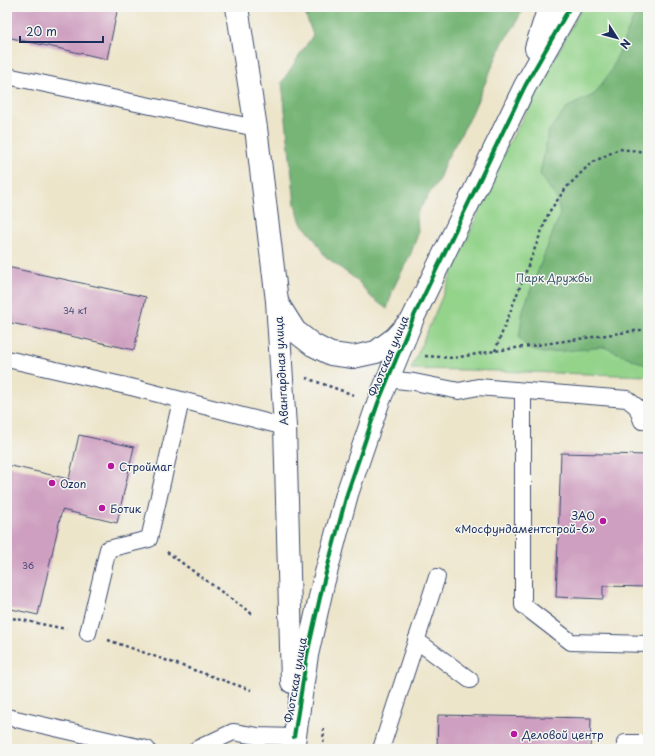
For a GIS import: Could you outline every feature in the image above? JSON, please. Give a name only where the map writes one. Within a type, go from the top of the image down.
[{"type":"street","name":"Авангардная улица","points":[[237,7],[256,128],[277,301],[285,427],[294,743]]},
{"type":"street","name":"Флотская улица","points":[[525,86],[549,7]]},
{"type":"street","name":"Флотская улица","points":[[294,743],[307,655],[323,584],[347,494],[387,379],[413,318],[525,86],[570,7]]},
{"type":"street","name":"Флотская улица","points":[[277,301],[295,331],[313,345],[331,354],[353,357],[376,352],[395,338],[413,318]]},
{"type":"lane","points":[[7,76],[256,128]]},
{"type":"lane","points":[[7,359],[135,388],[285,427]]},
{"type":"lane","points":[[387,379],[414,382],[458,391],[478,387],[627,399],[637,407],[642,421]]},
{"type":"lane","points":[[524,391],[523,605],[571,642],[648,644]]},
{"type":"lane","points":[[88,633],[108,549],[149,539],[181,401]]},
{"type":"lane","points":[[381,749],[437,577]]},
{"type":"lane","points":[[416,640],[470,680]]},
{"type":"lane","points":[[7,717],[147,749]]},
{"type":"lane","points":[[197,749],[233,732],[294,743]]},
{"type":"lane","points":[[625,749],[625,743],[648,743]]},
{"type":"path","points":[[495,350],[548,212],[566,188],[591,163],[619,149],[648,152]]},
{"type":"path","points":[[424,356],[454,358],[495,350],[641,330],[648,331]]},
{"type":"path","points":[[300,375],[357,396]]},
{"type":"path","points":[[149,539],[252,614]]},
{"type":"path","points":[[7,617],[88,633],[251,690]]},
{"type":"green space","points":[[308,7],[524,7],[515,25],[503,42],[469,120],[446,160],[439,179],[417,213],[418,234],[411,253],[393,289],[387,309],[371,297],[358,281],[325,256],[314,238],[301,223],[295,204],[282,82],[313,35],[306,16]]},
{"type":"green space","name":"Парк Дружбы","points":[[582,7],[648,7],[648,376],[411,369],[504,153]]},
{"type":"green space","points":[[638,7],[648,7],[648,366],[604,347],[543,353],[529,349],[519,338],[523,310],[560,214],[557,199],[540,174],[549,130],[568,107],[595,94],[611,71]]},
{"type":"building","points":[[7,7],[118,7],[107,59],[7,37]]},
{"type":"building","points":[[7,267],[146,297],[134,350],[7,322]]},
{"type":"building","points":[[79,435],[134,447],[117,523],[62,510],[38,615],[7,608],[7,465],[69,479]]},
{"type":"building","name":"ЗАО «Мосфундаментстрой-6»","points":[[561,453],[648,455],[648,587],[603,586],[603,599],[556,597]]},
{"type":"building","name":"Деловой центр","points":[[438,715],[591,718],[590,749],[437,749]]},
{"type":"cycle path","points":[[294,737],[307,655],[323,584],[347,494],[378,403],[413,318],[525,86],[570,7]]},
{"type":"place","name":"Строймаг","points":[[111,466]]},
{"type":"place","name":"Ozon","points":[[52,483]]},
{"type":"place","name":"Ботик","points":[[102,508]]},
{"type":"place","name":"ЗАО «Мосфундаментстрой-6»","points":[[603,521]]},
{"type":"place","name":"Деловой центр","points":[[514,734]]}]
